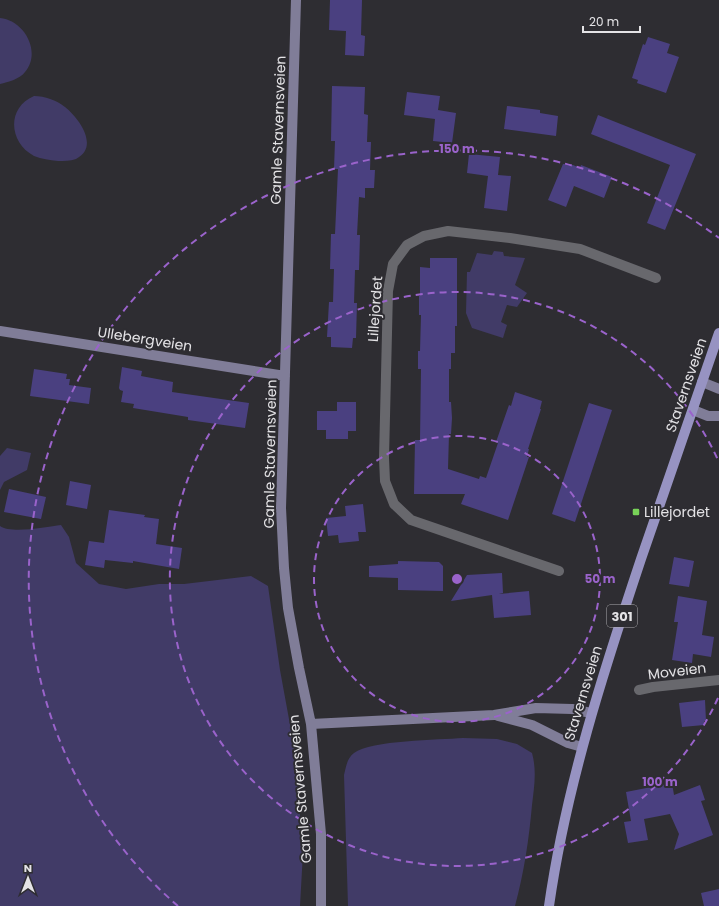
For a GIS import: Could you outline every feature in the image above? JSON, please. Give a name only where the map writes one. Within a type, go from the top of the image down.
[{"type":"main road","name":"Stavernsveien","points":[[549,906],[562,826],[591,713],[719,334]]},
{"type":"street","name":"Gamle Stavernsveien","points":[[296,0],[281,508],[284,568],[293,641],[311,724],[321,834],[321,906]]},
{"type":"street","name":"Lillejordet","points":[[559,571],[411,520],[394,504],[385,481],[384,458],[388,291],[393,264],[407,246],[424,236],[448,231],[510,238],[580,249],[656,278]]},
{"type":"street","name":"Ullebergveien","points":[[0,331],[286,376]]},
{"type":"street","points":[[702,382],[719,389]]},
{"type":"street","points":[[693,410],[708,416],[719,416]]},
{"type":"street","name":"Moveien","points":[[639,690],[653,687],[719,680]]},
{"type":"street","points":[[311,724],[494,715],[536,708],[572,709],[591,713]]},
{"type":"street","points":[[494,715],[532,725],[568,743],[582,747]]},
{"type":"shaded area","points":[[0,18],[9,20],[23,31],[28,38],[32,55],[30,64],[20,77],[0,84]]},
{"type":"shaded area","points":[[34,96],[58,102],[76,118],[85,133],[87,140],[83,154],[74,160],[67,161],[46,159],[34,156],[20,143],[14,126],[15,117],[25,101]]},
{"type":"shaded area","points":[[494,251],[503,252],[504,256],[525,258],[515,285],[527,293],[517,307],[507,305],[501,322],[507,325],[503,338],[472,328],[466,313],[467,272],[470,272],[477,253],[492,255]]},
{"type":"shaded area","points":[[7,448],[31,453],[27,470],[4,482],[0,490],[0,456]]},
{"type":"shaded area","points":[[61,525],[69,537],[76,563],[99,584],[126,589],[159,584],[184,584],[251,576],[268,586],[280,670],[295,752],[303,852],[300,906],[0,906],[0,526],[12,530],[20,530]]},
{"type":"shaded area","points":[[463,738],[497,739],[517,744],[532,753],[535,779],[531,818],[524,869],[515,906],[348,906],[344,775],[350,757],[354,753],[375,745],[406,741]]},
{"type":"building","points":[[330,0],[362,0],[361,35],[365,36],[364,56],[345,55],[346,31],[329,30]]},
{"type":"building","points":[[648,37],[670,44],[667,53],[679,57],[666,93],[637,83],[638,80],[632,78],[643,44],[645,45]]},
{"type":"building","points":[[332,86],[365,87],[364,114],[368,115],[367,142],[371,142],[370,170],[375,170],[374,188],[365,188],[365,198],[359,197],[357,235],[360,235],[359,270],[355,270],[354,303],[357,303],[356,338],[353,338],[352,348],[331,347],[331,337],[327,337],[329,302],[333,302],[334,269],[330,269],[331,234],[335,234],[338,169],[334,169],[335,141],[331,141]]},
{"type":"building","points":[[407,92],[440,96],[438,110],[456,113],[452,143],[433,141],[435,119],[404,115]]},
{"type":"building","points":[[507,106],[540,110],[540,113],[558,116],[556,136],[504,129]]},
{"type":"building","points":[[598,115],[696,154],[665,230],[647,223],[670,165],[591,134]]},
{"type":"building","points":[[469,154],[500,157],[498,175],[511,176],[507,211],[484,208],[488,176],[467,173]]},
{"type":"building","points":[[563,164],[573,165],[580,168],[581,165],[612,177],[604,198],[574,186],[566,207],[548,200]]},
{"type":"building","points":[[430,258],[457,258],[457,326],[455,326],[455,353],[451,353],[451,369],[449,369],[449,402],[451,402],[452,418],[451,434],[449,434],[448,469],[479,479],[480,476],[486,478],[498,443],[496,442],[509,405],[511,406],[515,392],[542,401],[541,409],[528,449],[527,457],[529,457],[508,520],[461,504],[465,494],[414,494],[415,440],[420,440],[421,369],[418,369],[418,351],[420,351],[421,315],[419,315],[420,267],[430,268]]},
{"type":"building","points":[[122,367],[142,371],[141,376],[173,382],[172,392],[249,403],[245,428],[188,420],[188,417],[133,408],[134,404],[121,402],[123,391],[119,388]]},
{"type":"building","points":[[34,369],[67,374],[66,379],[70,379],[69,385],[91,388],[89,404],[30,396]]},
{"type":"building","points":[[337,402],[356,402],[356,431],[348,431],[348,439],[326,439],[326,430],[317,430],[317,411],[337,411]]},
{"type":"building","points":[[589,403],[612,410],[575,522],[552,514]]},
{"type":"building","points":[[70,481],[91,485],[87,509],[66,505]]},
{"type":"building","points":[[9,489],[46,497],[41,519],[4,512]]},
{"type":"building","points":[[363,504],[366,532],[358,532],[359,541],[339,543],[338,535],[328,536],[326,518],[346,516],[345,506]]},
{"type":"building","points":[[109,510],[145,515],[144,517],[159,519],[156,544],[182,548],[179,569],[133,561],[133,563],[105,560],[104,568],[85,565],[89,541],[104,543]]},
{"type":"building","points":[[674,557],[694,561],[689,587],[669,584]]},
{"type":"building","points":[[398,561],[439,562],[443,566],[443,591],[398,590],[398,578],[369,577],[369,566],[398,564]]},
{"type":"building","points":[[502,573],[503,593],[499,594],[529,591],[531,615],[494,618],[492,595],[451,601],[467,575]]},
{"type":"building","points":[[678,596],[707,601],[702,635],[714,637],[711,657],[693,654],[692,663],[672,660],[678,622],[674,622]]},
{"type":"building","points":[[705,700],[706,721],[704,721],[704,725],[682,727],[679,703]]},
{"type":"building","points":[[672,783],[674,795],[700,785],[705,800],[701,801],[713,835],[674,850],[679,834],[670,814],[644,819],[648,840],[628,843],[624,822],[631,821],[626,792]]},
{"type":"building","points":[[719,889],[719,906],[704,906],[701,893]]},
{"type":"place","name":"Lillejordet","points":[[636,512]]}]
